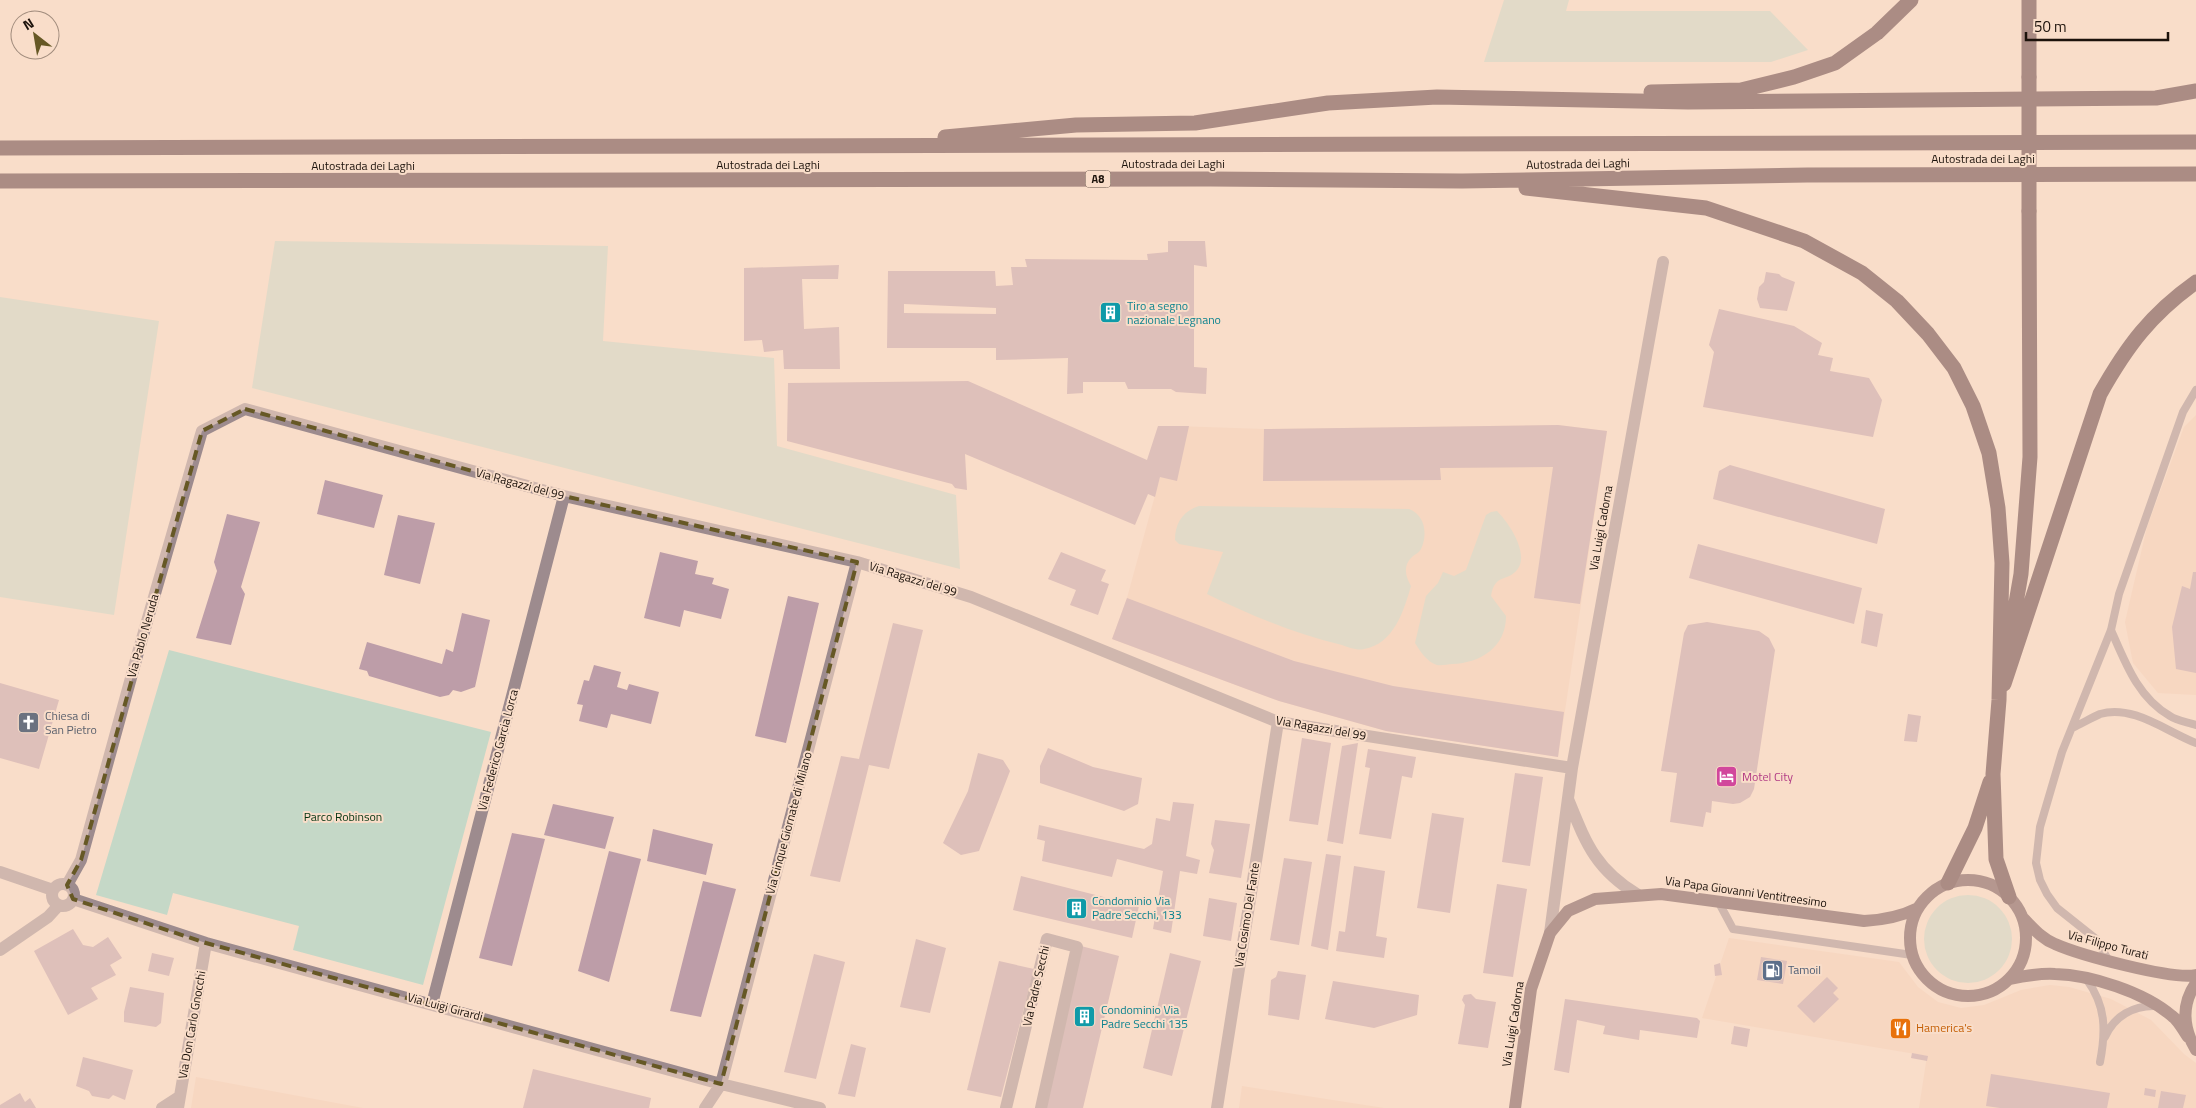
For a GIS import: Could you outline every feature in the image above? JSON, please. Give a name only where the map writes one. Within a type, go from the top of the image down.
[{"type":"highway","points":[[1550,98],[1591,93],[1741,90],[1794,77],[1835,63],[1877,33],[1911,0]]},
{"type":"highway","points":[[1999,700],[2021,574],[2030,457],[2029,0]]},
{"type":"highway","points":[[851,146],[1076,125],[1195,123],[1328,103],[1437,97],[1688,102],[2156,98],[2196,90]]},
{"type":"highway","name":"Autostrada dei Laghi","points":[[0,148],[2196,142]]},
{"type":"highway","name":"Autostrada dei Laghi","points":[[0,181],[1190,179],[1462,181],[1807,175],[2196,174]]},
{"type":"highway","points":[[1462,181],[1706,208],[1804,241],[1862,273],[1897,301],[1928,334],[1954,368],[1973,406],[1989,453],[1998,508],[2002,563],[1999,700],[1993,774],[1996,859],[2009,896]]},
{"type":"highway","points":[[1999,700],[2100,394],[2121,356],[2146,324],[2174,297],[2196,282]]},
{"type":"highway","points":[[1948,883],[1974,828],[1993,774]]},
{"type":"main road","points":[[1964,880],[1981,881],[1996,887],[2009,896],[2023,918],[2026,934],[2025,951],[2020,966],[2010,980],[1996,990],[1979,996],[1962,996],[1945,992],[1931,984],[1919,971],[1912,955],[1910,931],[1918,908],[1931,893],[1948,883],[1964,880]]},
{"type":"main road","name":"Via Papa Giovanni Ventitreesimo","points":[[1550,933],[1568,911],[1595,899],[1638,895],[1661,894],[1864,921],[1885,920],[1904,915],[1918,908]]},
{"type":"main road","name":"Via Filippo Turati","points":[[2023,918],[2037,933],[2055,944],[2081,954],[2178,977],[2196,975]]},
{"type":"main road","name":"Via Luigi Cadorna","points":[[1515,1108],[1531,989],[1550,933]]},
{"type":"main road","points":[[2010,980],[2031,975],[2055,974],[2087,980],[2138,995],[2174,1017],[2196,1050]]},
{"type":"main road","points":[[2188,1037],[2184,1019],[2187,1000],[2196,983]]},
{"type":"street","name":"Via Luigi Cadorna","points":[[1550,933],[1572,768],[1662,262]]},
{"type":"street","name":"Via Ragazzi del 99","points":[[245,409],[564,496],[857,562],[971,597],[1278,722],[1572,768]]},
{"type":"street","name":"Via Pablo Neruda","points":[[67,884],[81,860],[134,666],[202,431],[245,409]]},
{"type":"street","name":"Via Federico Garcia Lorca","points":[[432,1004],[564,496]]},
{"type":"street","name":"Via Cinque Giornate di Milano","points":[[705,1108],[721,1084],[857,562]]},
{"type":"street","name":"Via Cosimo Del Fante","points":[[1217,1108],[1278,722]]},
{"type":"street","name":"Via Luigi Cadorna","points":[[1568,798],[1583,838],[1598,862],[1618,883],[1638,895]]},
{"type":"street","points":[[0,872],[53,890]]},
{"type":"street","points":[[62,884],[67,884],[72,888],[73,899],[65,906],[59,905],[52,896],[53,890],[62,884]]},
{"type":"street","name":"Via Luigi Girardi","points":[[73,899],[206,942],[721,1084],[820,1108]]},
{"type":"street","points":[[0,950],[48,917],[59,905]]},
{"type":"street","name":"Via Padre Secchi","points":[[1006,1108],[1047,939],[1077,947],[1041,1108]]},
{"type":"street","name":"Via Don Carlo Gnocchi","points":[[178,1103],[206,942]]},
{"type":"street","points":[[162,1108],[178,1103]]},
{"type":"lane","points":[[2110,961],[2096,939],[2057,908],[2047,894],[2040,880],[2036,863],[2040,827],[2062,752],[2111,630],[2119,594],[2182,412],[2196,390]]},
{"type":"lane","points":[[2111,630],[2129,670],[2149,701],[2171,718],[2196,724]]},
{"type":"lane","points":[[2072,728],[2101,714],[2120,712],[2148,720],[2196,743]]},
{"type":"lane","points":[[1718,901],[1733,929],[1912,955]]},
{"type":"lane","points":[[2087,980],[2097,995],[2103,1013],[2104,1041],[2100,1062]]},
{"type":"lane","points":[[2104,1041],[2116,1020],[2125,1013],[2148,1006],[2160,1007]]},
{"type":"highlighted area","points":[[245,409],[564,496],[857,562],[721,1084],[206,943],[73,899],[67,885],[81,860],[202,431]]},
{"type":"shaded area","points":[[2196,415],[2196,695],[2158,693],[2133,663],[2125,622],[2147,527],[2184,427]]},
{"type":"shaded area","points":[[1558,425],[1607,431],[1558,757],[1386,731],[1279,701],[1112,639],[1127,598],[1174,426],[1264,429]]},
{"type":"shaded area","points":[[1729,938],[1899,962],[1918,987],[1938,1002],[1961,1008],[1984,1005],[2021,990],[2050,985],[2069,987],[2111,999],[2151,1020],[2184,1054],[2196,1063],[2196,1108],[1919,1108],[1927,1056],[1702,1018]]},
{"type":"shaded area","points":[[196,1077],[363,1108],[191,1108]]},
{"type":"shaded area","points":[[1242,1086],[1384,1108],[1239,1108]]},
{"type":"green space","points":[[1504,0],[1569,0],[1566,11],[1770,11],[1808,50],[1771,62],[1484,62]]},
{"type":"green space","points":[[275,241],[608,246],[603,341],[774,358],[777,446],[956,495],[960,569],[252,388]]},
{"type":"green space","points":[[0,297],[159,321],[114,615],[0,597]]},
{"type":"green space","points":[[1199,506],[1409,509],[1414,512],[1422,520],[1424,537],[1420,550],[1409,560],[1406,567],[1406,575],[1411,586],[1396,625],[1383,640],[1374,646],[1356,649],[1290,630],[1207,594],[1223,552],[1179,544],[1175,540],[1176,528],[1181,518],[1188,511]]},
{"type":"green space","points":[[1497,511],[1512,531],[1520,547],[1521,556],[1517,570],[1495,584],[1491,596],[1506,616],[1502,636],[1497,645],[1482,657],[1463,663],[1433,664],[1415,643],[1426,596],[1438,583],[1443,572],[1454,576],[1466,570],[1486,515]]},
{"type":"green space","name":"Parco Robinson","points":[[169,650],[491,732],[423,985],[293,950],[299,926],[173,893],[167,915],[96,895]]},
{"type":"green space","points":[[1968,895],[1985,899],[1999,908],[2008,922],[2012,939],[2008,956],[1999,970],[1985,979],[1968,983],[1951,979],[1937,970],[1928,956],[1924,939],[1928,922],[1937,908],[1951,899]]},
{"type":"building","name":"Tiro a segno nazionale Legnano","points":[[1168,241],[1205,241],[1207,267],[1194,265],[1194,367],[1207,368],[1206,394],[1176,392],[1171,389],[1128,389],[1125,382],[1083,382],[1083,393],[1067,394],[1068,358],[996,360],[996,348],[887,348],[888,271],[995,271],[996,286],[1013,285],[1011,267],[1027,267],[1025,259],[1148,260],[1147,254],[1168,252]],"holes":[[[904,304],[996,308],[996,314],[904,313]]]},
{"type":"building","points":[[839,265],[838,279],[802,279],[804,329],[839,327],[840,369],[784,369],[783,350],[764,352],[762,340],[744,341],[744,268]]},
{"type":"building","points":[[1766,272],[1779,274],[1795,282],[1787,311],[1760,308],[1757,299],[1759,287],[1764,282]]},
{"type":"building","points":[[1719,309],[1794,326],[1822,343],[1818,355],[1833,358],[1830,371],[1869,378],[1882,400],[1873,437],[1703,407],[1714,352],[1709,345]]},
{"type":"building","points":[[968,381],[1147,460],[1158,426],[1189,426],[1177,481],[1160,477],[1155,497],[1148,494],[1135,525],[965,454],[967,490],[955,488],[952,484],[787,441],[788,383]]},
{"type":"building","points":[[1558,425],[1607,431],[1580,604],[1534,598],[1553,467],[1440,468],[1441,480],[1263,481],[1264,429]]},
{"type":"building","points":[[1730,465],[1885,509],[1877,544],[1713,499],[1719,471]]},
{"type":"building","points":[[325,480],[383,495],[374,528],[317,514]]},
{"type":"building","points":[[227,514],[260,522],[241,587],[245,594],[231,645],[196,638],[217,571],[214,562]]},
{"type":"building","points":[[398,515],[435,523],[420,584],[384,575]]},
{"type":"building","points":[[1698,544],[1862,588],[1854,624],[1689,578]]},
{"type":"building","points":[[660,552],[698,561],[695,574],[714,578],[712,584],[729,589],[721,619],[684,610],[680,627],[644,618]]},
{"type":"building","points":[[1061,552],[1106,570],[1101,581],[1109,584],[1098,615],[1070,605],[1076,590],[1048,579]]},
{"type":"building","points":[[2193,572],[2196,572],[2196,673],[2176,669],[2172,627],[2182,586],[2190,589]]},
{"type":"building","points":[[788,596],[819,603],[786,743],[755,736]]},
{"type":"building","points":[[1127,598],[1294,661],[1393,686],[1564,712],[1558,757],[1386,731],[1279,701],[1112,639]]},
{"type":"building","points":[[1866,610],[1883,614],[1877,647],[1861,643]]},
{"type":"building","points":[[462,613],[490,620],[475,687],[461,692],[453,690],[449,695],[440,697],[369,676],[367,671],[359,669],[367,642],[442,664],[446,649],[453,652]]},
{"type":"building","points":[[1707,622],[1759,631],[1769,638],[1775,650],[1754,789],[1750,797],[1740,803],[1712,801],[1711,813],[1706,812],[1703,827],[1670,822],[1677,773],[1661,771],[1684,633],[1688,625]]},
{"type":"building","points":[[893,623],[923,630],[889,769],[869,765],[840,882],[810,876],[841,756],[859,759]]},
{"type":"building","points":[[594,665],[621,672],[617,687],[627,690],[629,684],[659,692],[651,724],[611,714],[607,728],[579,721],[583,705],[577,704],[584,680],[589,681]]},
{"type":"building","points":[[0,683],[59,700],[39,769],[0,758]]},
{"type":"building","points":[[1908,714],[1921,716],[1917,742],[1904,741]]},
{"type":"building","points":[[1302,738],[1331,743],[1318,825],[1289,821]]},
{"type":"building","points":[[1358,743],[1343,844],[1327,841],[1342,746]]},
{"type":"building","points":[[1048,748],[1093,767],[1142,778],[1138,804],[1124,811],[1040,783],[1040,766]]},
{"type":"building","points":[[1368,749],[1416,757],[1412,778],[1402,776],[1391,839],[1359,834],[1370,768],[1365,767]]},
{"type":"building","points":[[978,753],[1003,760],[1010,771],[979,851],[961,855],[943,843],[968,791]]},
{"type":"building","points":[[1515,773],[1543,777],[1530,866],[1502,862]]},
{"type":"building","points":[[1173,802],[1194,804],[1186,856],[1200,860],[1197,874],[1180,871],[1171,933],[1153,929],[1163,871],[1117,859],[1112,877],[1042,861],[1045,841],[1037,839],[1039,825],[1144,849],[1152,844],[1156,818],[1170,821]]},
{"type":"building","points":[[553,804],[614,817],[605,849],[544,835]]},
{"type":"building","points":[[1432,813],[1464,818],[1450,913],[1417,908]]},
{"type":"building","points":[[1215,820],[1250,824],[1241,878],[1209,873],[1214,850],[1211,844]]},
{"type":"building","points":[[653,829],[713,844],[706,875],[647,861]]},
{"type":"building","points":[[512,833],[545,839],[512,966],[479,958]]},
{"type":"building","points":[[609,851],[641,859],[609,982],[578,971]]},
{"type":"building","points":[[1326,854],[1341,856],[1328,950],[1311,946]]},
{"type":"building","points":[[1284,858],[1312,862],[1299,945],[1270,940]]},
{"type":"building","points":[[1354,866],[1385,871],[1376,936],[1387,938],[1384,958],[1336,951],[1339,931],[1345,932]]},
{"type":"building","name":"Condominio Via Padre Secchi, 133","points":[[1021,876],[1139,906],[1132,938],[1013,910]]},
{"type":"building","points":[[703,881],[736,889],[701,1017],[670,1011]]},
{"type":"building","points":[[1497,884],[1527,889],[1513,977],[1483,973]]},
{"type":"building","points":[[1209,898],[1237,903],[1231,941],[1203,936]]},
{"type":"building","points":[[73,929],[83,945],[93,947],[108,937],[122,958],[110,965],[116,975],[91,988],[98,999],[68,1015],[34,951]]},
{"type":"building","points":[[916,939],[946,948],[930,1013],[900,1007]]},
{"type":"building","name":"Condominio Via Padre Secchi 135","points":[[1081,946],[1119,956],[1083,1108],[1045,1108]]},
{"type":"building","points":[[152,953],[174,958],[169,976],[148,971]]},
{"type":"building","points":[[1170,953],[1201,961],[1172,1076],[1143,1068]]},
{"type":"building","points":[[814,954],[845,962],[816,1079],[784,1072]]},
{"type":"building","points":[[1761,957],[1787,961],[1783,984],[1757,980]]},
{"type":"building","points":[[999,961],[1034,969],[1001,1097],[967,1090]]},
{"type":"building","points":[[1720,963],[1722,975],[1715,976],[1714,965]]},
{"type":"building","points":[[1278,971],[1306,975],[1299,1020],[1268,1015],[1271,980],[1276,977]]},
{"type":"building","points":[[1827,977],[1838,988],[1833,993],[1839,999],[1814,1023],[1797,1006]]},
{"type":"building","points":[[1333,981],[1419,995],[1417,1015],[1374,1028],[1325,1019]]},
{"type":"building","points":[[130,987],[164,993],[161,1023],[156,1027],[124,1022],[124,1012]]},
{"type":"building","points":[[1471,994],[1476,999],[1496,1002],[1488,1048],[1458,1044],[1465,1005],[1462,1000],[1464,995]]},
{"type":"building","points":[[1565,999],[1697,1018],[1700,1021],[1697,1038],[1640,1030],[1639,1040],[1603,1034],[1605,1026],[1577,1020],[1569,1073],[1554,1070]]},
{"type":"building","points":[[1734,1026],[1750,1029],[1747,1047],[1731,1044]]},
{"type":"building","points":[[851,1044],[866,1048],[855,1097],[838,1094]]},
{"type":"building","points":[[1912,1053],[1928,1056],[1927,1061],[1911,1058]]},
{"type":"building","points":[[83,1057],[133,1070],[125,1100],[113,1095],[109,1099],[92,1096],[89,1091],[76,1086]]},
{"type":"building","points":[[533,1069],[651,1098],[649,1108],[523,1108]]},
{"type":"building","points":[[1991,1074],[2110,1093],[2107,1108],[2000,1108],[1986,1106]]},
{"type":"building","points":[[2145,1088],[2156,1090],[2155,1097],[2144,1095]]},
{"type":"building","points":[[2161,1091],[2186,1095],[2183,1108],[2158,1108]]},
{"type":"building","points":[[20,1093],[25,1102],[30,1098],[36,1108],[0,1108],[0,1105]]},
{"type":"place","name":"Tiro a segno nazionale Legnano","points":[[1111,313]]},
{"type":"place","name":"Chiesa di San Pietro","points":[[29,723]]},
{"type":"place","name":"Motel City","points":[[1726,777]]},
{"type":"place","name":"Condominio Via Padre Secchi, 133","points":[[1076,908]]},
{"type":"place","name":"Tamoil","points":[[1772,970]]},
{"type":"place","name":"Condominio Via Padre Secchi 135","points":[[1085,1017]]},
{"type":"place","name":"Hamerica's","points":[[1900,1028]]}]
